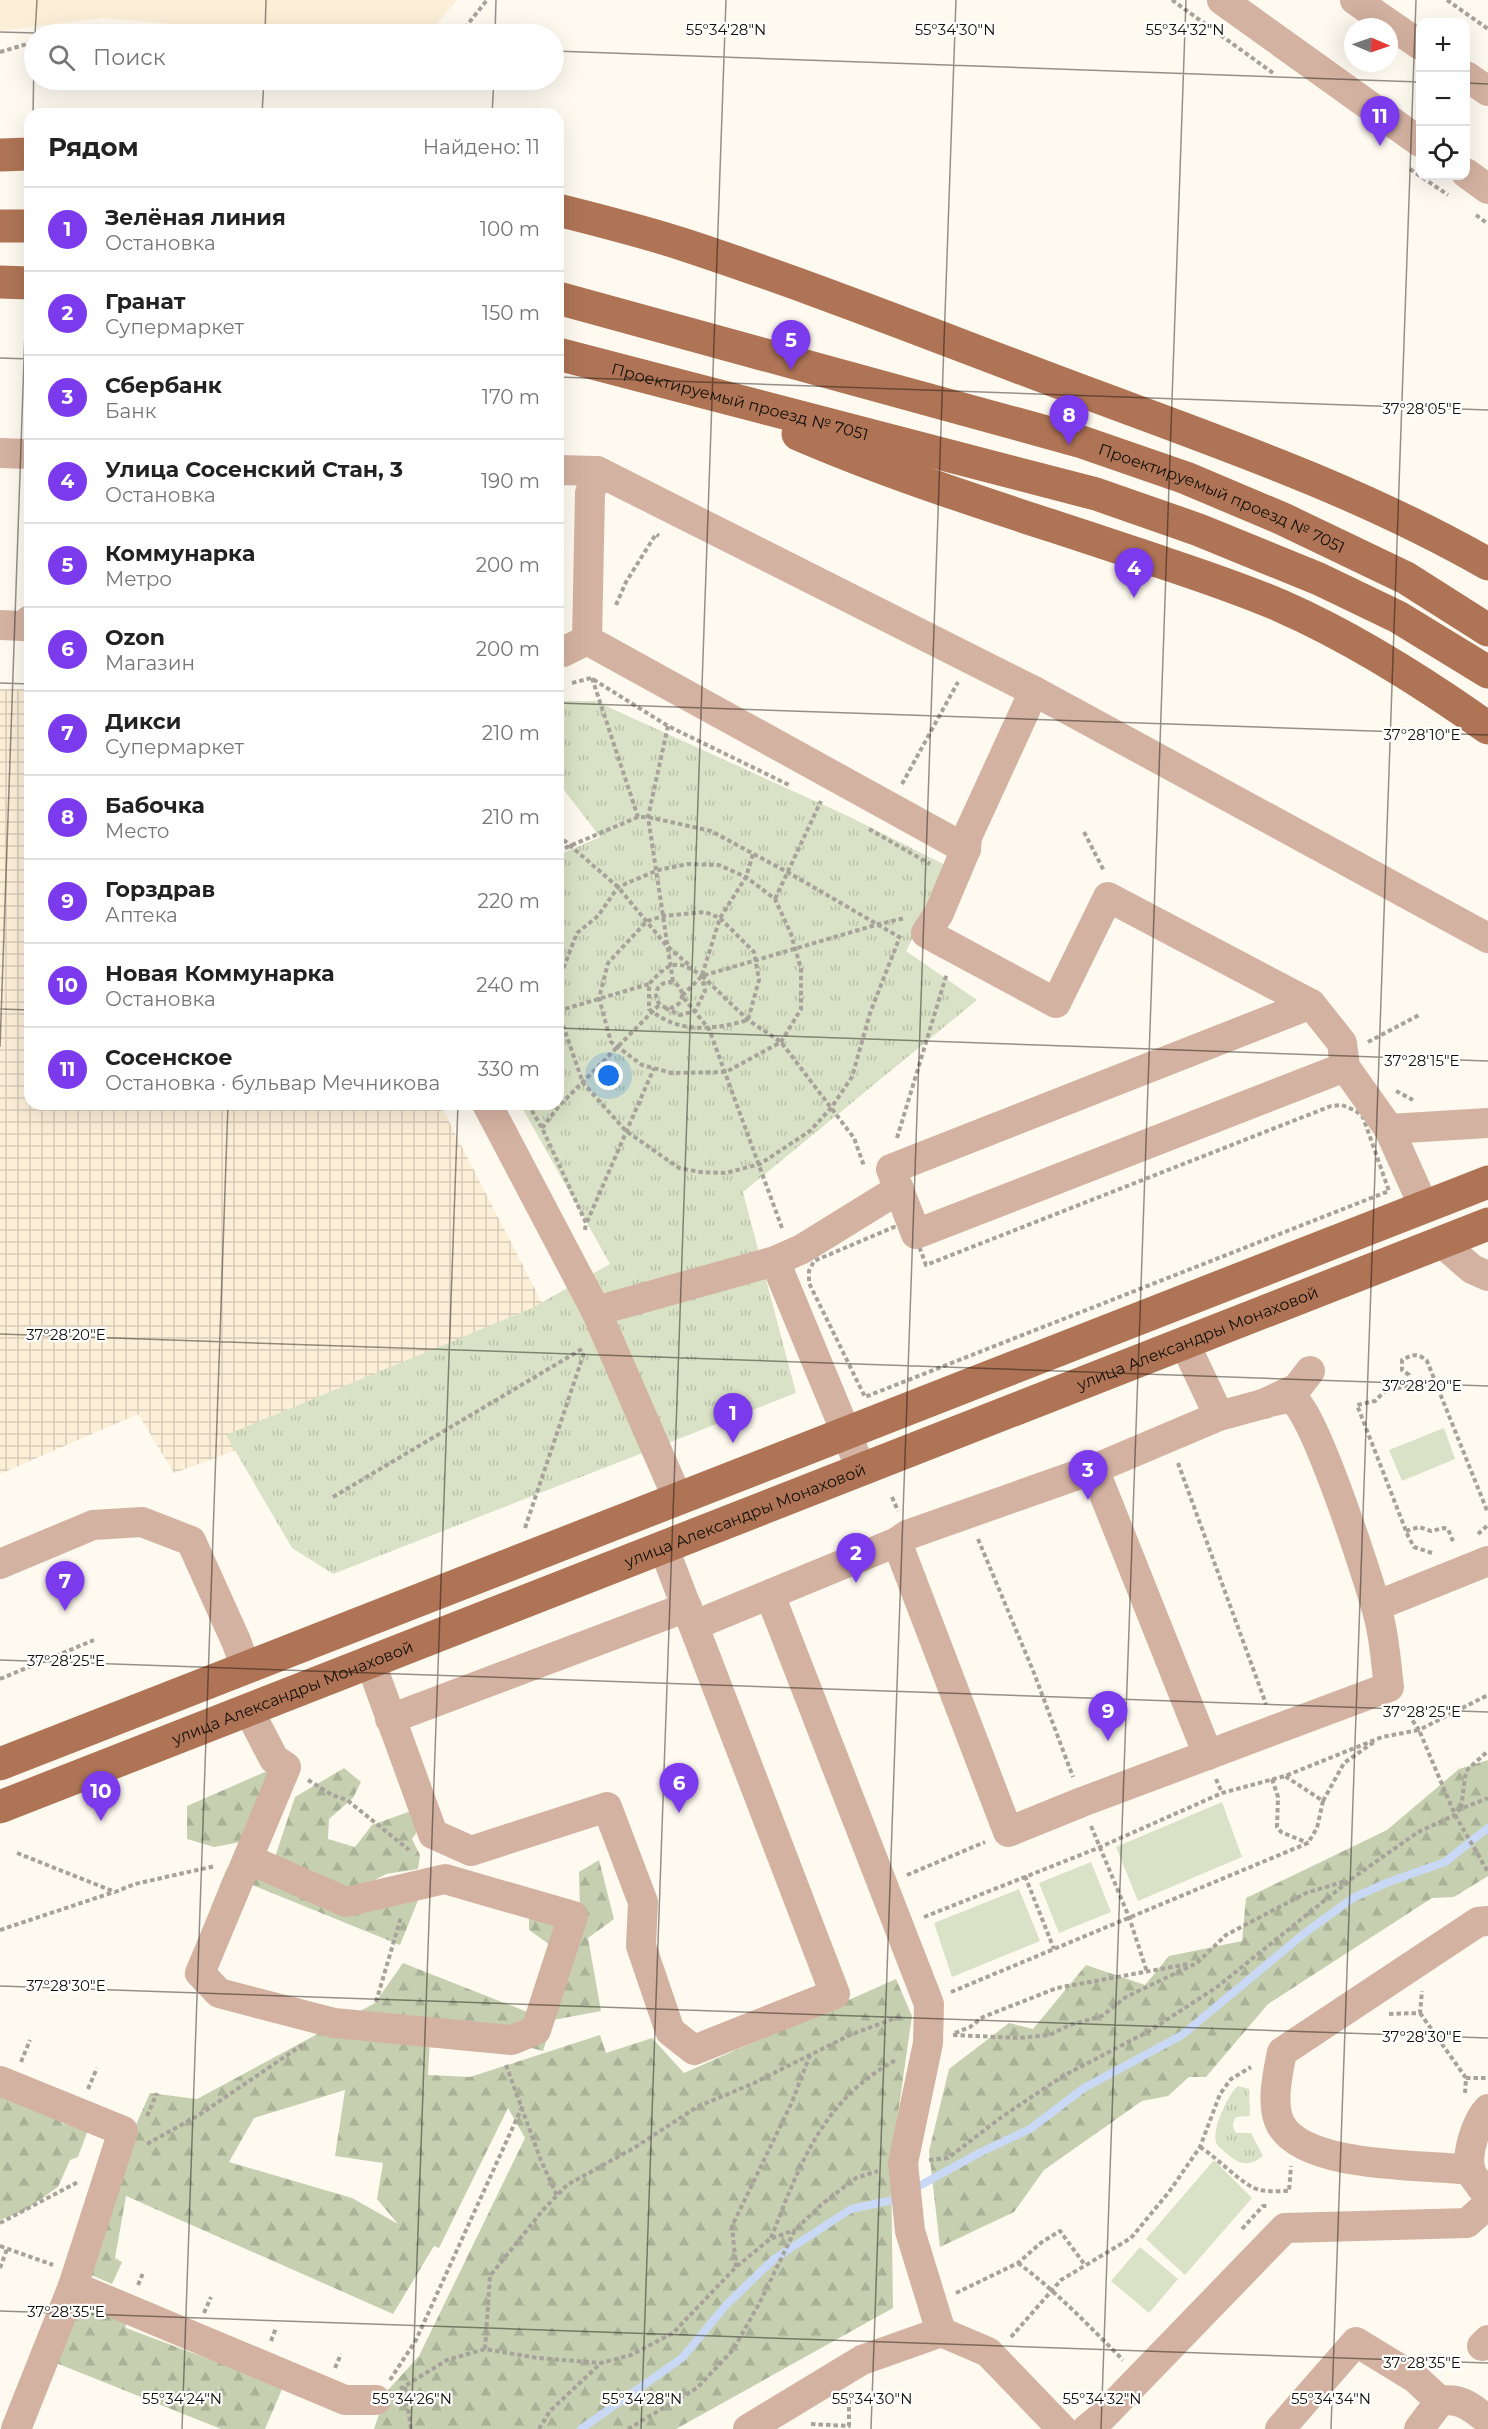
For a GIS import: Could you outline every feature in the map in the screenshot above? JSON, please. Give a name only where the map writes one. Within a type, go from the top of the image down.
[{"type":"main road","points":[[0,155],[24,154]]},
{"type":"main road","points":[[564,212],[686,245],[1146,415],[1361,498],[1447,540],[1488,564]]},
{"type":"main road","points":[[0,226],[24,226]]},
{"type":"main road","points":[[0,282],[24,283]]},
{"type":"main road","name":"Проектируемый проезд № 7051","points":[[564,300],[1079,441],[1186,478],[1283,519],[1406,578],[1488,630]]},
{"type":"main road","name":"Проектируемый проезд № 7051","points":[[564,356],[1096,494],[1199,530],[1319,579],[1398,617],[1488,672]]},
{"type":"main road","points":[[700,392],[877,466],[1201,575],[1282,607],[1346,639],[1432,688],[1488,728]]},
{"type":"main road","points":[[0,1764],[1488,1182]]},
{"type":"main road","name":"улица Александры Монаховой","points":[[0,1807],[1488,1224]]},
{"type":"street","points":[[1222,0],[1416,139]]},
{"type":"street","points":[[1355,0],[1416,42]]},
{"type":"street","points":[[1470,79],[1488,91]]},
{"type":"street","points":[[1470,176],[1488,189]]},
{"type":"street","points":[[564,286],[606,310]]},
{"type":"street","points":[[0,453],[24,454]]},
{"type":"street","points":[[564,470],[597,471],[1034,691],[1488,938]]},
{"type":"street","points":[[586,640],[590,493],[597,471]]},
{"type":"street","points":[[0,625],[24,626]]},
{"type":"street","points":[[564,651],[586,640]]},
{"type":"street","points":[[586,640],[955,843]]},
{"type":"street","points":[[955,843],[967,837],[1034,691]]},
{"type":"street","points":[[955,843],[939,913],[926,933],[1056,1003],[1108,897],[1311,1004],[1353,1056],[1376,1123],[1424,1207]]},
{"type":"street","points":[[1311,1004],[891,1168],[916,1234],[1353,1056]]},
{"type":"street","points":[[490,1110],[596,1311],[678,1499]]},
{"type":"street","points":[[1376,1123],[1488,1123]]},
{"type":"street","points":[[596,1311],[775,1261],[802,1249],[899,1190]]},
{"type":"street","points":[[1441,1242],[1472,1269],[1488,1276]]},
{"type":"street","points":[[775,1261],[861,1469]]},
{"type":"street","points":[[1184,1342],[1219,1416]]},
{"type":"street","points":[[1263,1404],[1297,1388],[1310,1371]]},
{"type":"street","points":[[390,1719],[691,1616],[770,1595],[897,1542],[907,1534],[1094,1469],[1219,1416],[1285,1398],[1294,1400],[1303,1408],[1321,1445],[1380,1620],[1389,1687],[1008,1832],[897,1542]]},
{"type":"street","points":[[1094,1469],[1208,1755]]},
{"type":"street","points":[[0,1564],[93,1525],[142,1522],[190,1541],[246,1668]]},
{"type":"street","points":[[370,1661],[433,1834],[471,1851],[607,1808],[643,1902],[641,1946],[670,2031],[694,2050],[835,1994],[663,1546]]},
{"type":"street","points":[[1376,1606],[1488,1561]]},
{"type":"street","points":[[770,1595],[936,1994],[942,2040],[910,2231],[924,2283],[941,2332]]},
{"type":"street","points":[[248,1709],[274,1759],[286,1767],[200,1973],[219,1993],[334,2024],[512,2040],[536,2030],[573,1916],[445,1879],[346,1902],[248,1859]]},
{"type":"street","points":[[1470,2170],[1372,2163],[1325,2153],[1296,2141],[1280,2124],[1275,2095],[1282,2052],[1478,1922],[1488,1921]]},
{"type":"street","points":[[10,2073],[123,2131],[110,2165],[73,2286],[16,2429]]},
{"type":"street","points":[[1477,2104],[1480,2117],[1472,2139],[1470,2170],[1488,2196]]},
{"type":"street","points":[[1087,2429],[1140,2378],[1285,2228],[1467,2223],[1488,2204]]},
{"type":"street","points":[[73,2286],[345,2400],[376,2400]]},
{"type":"street","points":[[748,2429],[862,2360],[941,2332],[988,2352],[1062,2429]]},
{"type":"street","points":[[1280,2429],[1356,2342],[1414,2378],[1440,2401]]},
{"type":"street","points":[[1419,2429],[1440,2401],[1453,2398],[1467,2403],[1488,2420]]},
{"type":"path","points":[[468,24],[487,0]]},
{"type":"path","points":[[1447,0],[1488,30]]},
{"type":"path","points":[[0,52],[24,45]]},
{"type":"path","points":[[572,683],[591,678],[668,726],[791,786]]},
{"type":"path","points":[[591,678],[638,817]]},
{"type":"path","points":[[896,794],[958,682]]},
{"type":"path","points":[[668,726],[648,817],[658,870],[670,965],[674,982],[680,987],[682,996],[710,1029],[783,1231]]},
{"type":"path","points":[[811,796],[831,807]]},
{"type":"path","points":[[775,899],[821,801]]},
{"type":"path","points":[[564,849],[638,817],[648,817],[711,831],[879,924],[910,944]]},
{"type":"path","points":[[861,825],[937,868]]},
{"type":"path","points":[[1084,832],[1108,878]]},
{"type":"path","points":[[564,841],[618,887],[666,945],[748,1020],[781,1042],[854,1138],[866,1171]]},
{"type":"path","points":[[928,871],[931,865],[955,843]]},
{"type":"path","points":[[665,1008],[677,1007],[682,996],[702,976],[720,918],[746,877],[753,854]]},
{"type":"path","points":[[564,967],[577,933],[598,916],[618,887],[658,870],[688,864],[718,865],[746,877],[775,899],[791,934],[801,969],[801,1009],[781,1042],[726,1072],[672,1073],[642,1065],[611,1042],[599,998],[608,963],[647,921],[663,916],[705,912],[720,918],[754,952],[759,980],[748,1020]]},
{"type":"path","points":[[564,1028],[583,1083],[626,1131],[679,1168],[699,1172],[726,1173],[760,1164],[810,1131],[831,1108],[852,1077],[870,1013],[908,917],[702,976]]},
{"type":"path","points":[[564,1009],[649,984],[660,971],[670,965],[686,965],[702,976],[705,991],[695,1011],[680,1015],[659,1005],[656,997],[657,988],[666,982],[674,982]]},
{"type":"path","points":[[894,1148],[948,970]]},
{"type":"path","points":[[649,984],[649,1009],[661,1019],[676,1025],[710,1029],[748,1020]]},
{"type":"path","points":[[564,1102],[659,1005]]},
{"type":"path","points":[[1353,1056],[1421,1014]]},
{"type":"path","points":[[586,1223],[654,1068]]},
{"type":"path","points":[[1331,1106],[1348,1107],[1376,1123],[1389,1191],[865,1397],[809,1283],[809,1271],[814,1261],[894,1227],[906,1228],[916,1238],[926,1265],[1331,1106]]},
{"type":"path","points":[[542,1128],[557,1110]]},
{"type":"path","points":[[333,1497],[586,1347],[525,1528]]},
{"type":"path","points":[[1439,1550],[1431,1553],[1414,1547],[1357,1405],[1375,1401],[1387,1389],[1404,1387],[1410,1383],[1409,1375],[1402,1370],[1402,1360],[1414,1354],[1426,1361],[1488,1513]]},
{"type":"path","points":[[1168,1437],[1275,1730]]},
{"type":"path","points":[[967,1513],[1034,1673],[1098,1848],[1129,1917],[1147,1972]]},
{"type":"path","points":[[1472,1536],[1481,1533],[1488,1525]]},
{"type":"path","points":[[1406,1531],[1419,1527],[1431,1531],[1444,1527],[1448,1529],[1454,1544]]},
{"type":"path","points":[[1446,1547],[1463,1540]]},
{"type":"path","points":[[0,1679],[94,1640]]},
{"type":"path","points":[[919,1919],[1098,1848],[1221,1793],[1285,1776],[1382,1737],[1419,1730],[1488,1695]]},
{"type":"path","points":[[1419,1730],[1455,1815],[1488,1872]]},
{"type":"path","points":[[485,2349],[490,2276],[508,2251],[567,2185],[634,2148],[697,2107],[754,2083],[850,2035],[893,2020],[936,1994],[948,1994],[1308,1843],[1317,1828],[1323,1801],[1344,1763],[1382,1737]]},
{"type":"path","points":[[1461,1809],[1466,1771],[1488,1751]]},
{"type":"path","points":[[286,1767],[332,1795],[347,1800],[410,1850]]},
{"type":"path","points":[[1285,1776],[1323,1801]]},
{"type":"path","points":[[1272,1779],[1278,1797],[1277,1827],[1281,1832],[1308,1843]]},
{"type":"path","points":[[628,2429],[697,2388],[733,2350],[795,2230],[822,2204],[856,2178],[921,2160],[948,2158],[1003,2115],[1064,2076],[1151,2030],[1217,1987],[1350,1880],[1418,1832],[1455,1815],[1461,1809],[1488,1798]]},
{"type":"path","points":[[902,1877],[1008,1832]]},
{"type":"path","points":[[17,1853],[115,1892]]},
{"type":"path","points":[[0,1930],[135,1884],[248,1859]]},
{"type":"path","points":[[1024,1876],[1054,1949]]},
{"type":"path","points":[[942,2040],[971,2034],[1019,2038],[1049,2035],[1070,2025],[1102,2016],[1126,1997],[1197,1963],[1226,1935],[1306,1893],[1350,1880]]},
{"type":"path","points":[[375,2003],[401,1915]]},
{"type":"path","points":[[770,2239],[800,2164],[840,2101],[881,2068],[970,2027],[983,2017],[1058,1989],[1197,1963]]},
{"type":"path","points":[[1420,2013],[1466,2078],[1477,2104]]},
{"type":"path","points":[[0,2223],[199,2115],[334,2024]]},
{"type":"path","points":[[495,2038],[540,2158],[557,2196]]},
{"type":"path","points":[[10,2073],[30,2040]]},
{"type":"path","points":[[988,2352],[1007,2342],[1061,2280],[1131,2238],[1169,2192],[1200,2147],[1220,2094],[1231,2079],[1282,2052]]},
{"type":"path","points":[[736,2267],[732,2226],[792,2102],[810,2054]]},
{"type":"path","points":[[87,2092],[97,2068]]},
{"type":"path","points":[[1466,2078],[1488,2078]]},
{"type":"path","points":[[147,2116],[157,2093]]},
{"type":"path","points":[[376,2400],[416,2340],[522,2105]]},
{"type":"path","points":[[143,2155],[147,2144]]},
{"type":"path","points":[[376,2400],[405,2387],[447,2360],[485,2349],[538,2358],[601,2363],[631,2355],[674,2332],[736,2267],[770,2239],[795,2230]]},
{"type":"path","points":[[948,2298],[1018,2263],[1042,2242],[1060,2231],[1085,2265]]},
{"type":"path","points":[[0,2246],[58,2267],[73,2286]]},
{"type":"path","points":[[0,2268],[7,2249]]},
{"type":"path","points":[[1018,2263],[1037,2277],[1085,2321],[1140,2378]]},
{"type":"path","points":[[539,2429],[550,2411],[601,2363]]},
{"type":"path","points":[[405,2387],[411,2429]]},
{"type":"path","points":[[809,2424],[850,2427],[849,2392]]},
{"type":"shaded area","points":[[0,0],[457,0],[437,24],[170,24],[103,18],[55,24],[24,24],[24,28],[0,31]]},
{"type":"shaded area","points":[[0,689],[24,689],[24,1110],[443,1110],[557,1332],[174,1473],[138,1414],[0,1474]]},
{"type":"green space","points":[[564,701],[595,701],[848,816],[949,867],[906,951],[977,1000],[743,1192],[796,1393],[333,1574],[292,1548],[226,1435],[530,1309],[610,1264],[523,1110],[564,1110],[564,852],[600,837],[564,790]]},
{"type":"green space","points":[[1444,1428],[1455,1459],[1402,1481],[1389,1450]]},
{"type":"green space","points":[[1488,1760],[1488,1876],[1454,1897],[1432,1898],[1268,2004],[1206,2077],[1189,2077],[1168,2096],[1142,2101],[1044,2170],[1014,2212],[940,2247],[929,2151],[949,2069],[1009,2023],[1033,2029],[1086,1965],[1145,1985],[1169,1956],[1242,1941],[1246,1898],[1387,1830],[1459,1769]]},
{"type":"green space","points":[[274,1768],[246,1841],[214,1847],[187,1839],[187,1806]]},
{"type":"green space","points":[[344,1768],[361,1782],[353,1798],[329,1819],[328,1839],[355,1847],[372,1825],[411,1811],[419,1829],[412,1839],[420,1855],[418,1869],[386,1874],[371,1882],[421,1893],[400,1945],[250,1884],[235,1917],[211,1907],[227,1868],[275,1857],[295,1797]]},
{"type":"green space","points":[[1222,1802],[1242,1857],[1138,1901],[1116,1847]]},
{"type":"green space","points":[[599,1860],[614,1919],[588,1938],[601,2011],[553,2020],[543,2051],[431,2022],[428,2075],[470,2077],[600,2035],[606,2053],[652,2038],[684,2073],[896,1979],[912,2016],[891,2163],[893,2308],[676,2429],[374,2429],[387,2391],[419,2356],[525,2138],[508,2108],[439,2248],[434,2246],[393,2314],[126,2196],[115,2258],[122,2262],[112,2284],[73,2267],[150,2093],[197,2099],[375,2003],[403,1963],[530,2013],[560,1952],[529,1930],[529,1913],[580,1912],[579,1872]],"holes":[[[345,2090],[335,2156],[383,2163],[377,2199],[398,2224],[352,2198],[229,2162],[254,2118]]]},
{"type":"green space","points":[[1091,1862],[1111,1912],[1059,1933],[1039,1883]]},
{"type":"green space","points":[[1019,1889],[1040,1941],[952,1977],[934,1923]]},
{"type":"green space","points":[[0,2072],[68,2110],[61,2123],[88,2130],[78,2157],[70,2160],[58,2187],[24,2211],[0,2220]]},
{"type":"green space","points":[[1238,2086],[1249,2089],[1250,2116],[1236,2117],[1233,2123],[1234,2129],[1236,2133],[1251,2133],[1263,2156],[1248,2163],[1234,2159],[1217,2145],[1215,2136],[1222,2112]]},
{"type":"green space","points":[[1214,2160],[1252,2198],[1185,2275],[1146,2239]]},
{"type":"green space","points":[[1140,2247],[1178,2279],[1149,2313],[1111,2281]]},
{"type":"green space","points":[[72,2293],[124,2308],[126,2328],[283,2387],[265,2429],[221,2429],[46,2359]]},
{"type":"waterway","points":[[912,2190],[981,2152],[1030,2129],[1084,2088],[1182,2035],[1306,1932],[1353,1898],[1386,1883],[1445,1862],[1488,1828]]},
{"type":"waterway","points":[[581,2429],[682,2358],[727,2304],[774,2259],[851,2209],[893,2200],[901,2196]]},
{"type":"place","name":"Сосенское","points":[[1380,146]]},
{"type":"place","name":"Коммунарка","points":[[791,370]]},
{"type":"place","name":"Бабочка","points":[[1069,445]]},
{"type":"place","name":"Улица Сосенский Стан, 3","points":[[1134,598]]},
{"type":"place","name":"Зелёная линия","points":[[733,1443]]},
{"type":"place","name":"Сбербанк","points":[[1088,1500]]},
{"type":"place","name":"Гранат","points":[[856,1583]]},
{"type":"place","name":"Дикси","points":[[65,1611]]},
{"type":"place","name":"Горздрав","points":[[1108,1741]]},
{"type":"place","name":"Ozon","points":[[679,1813]]},
{"type":"place","name":"Новая Коммунарка","points":[[101,1821]]}]
